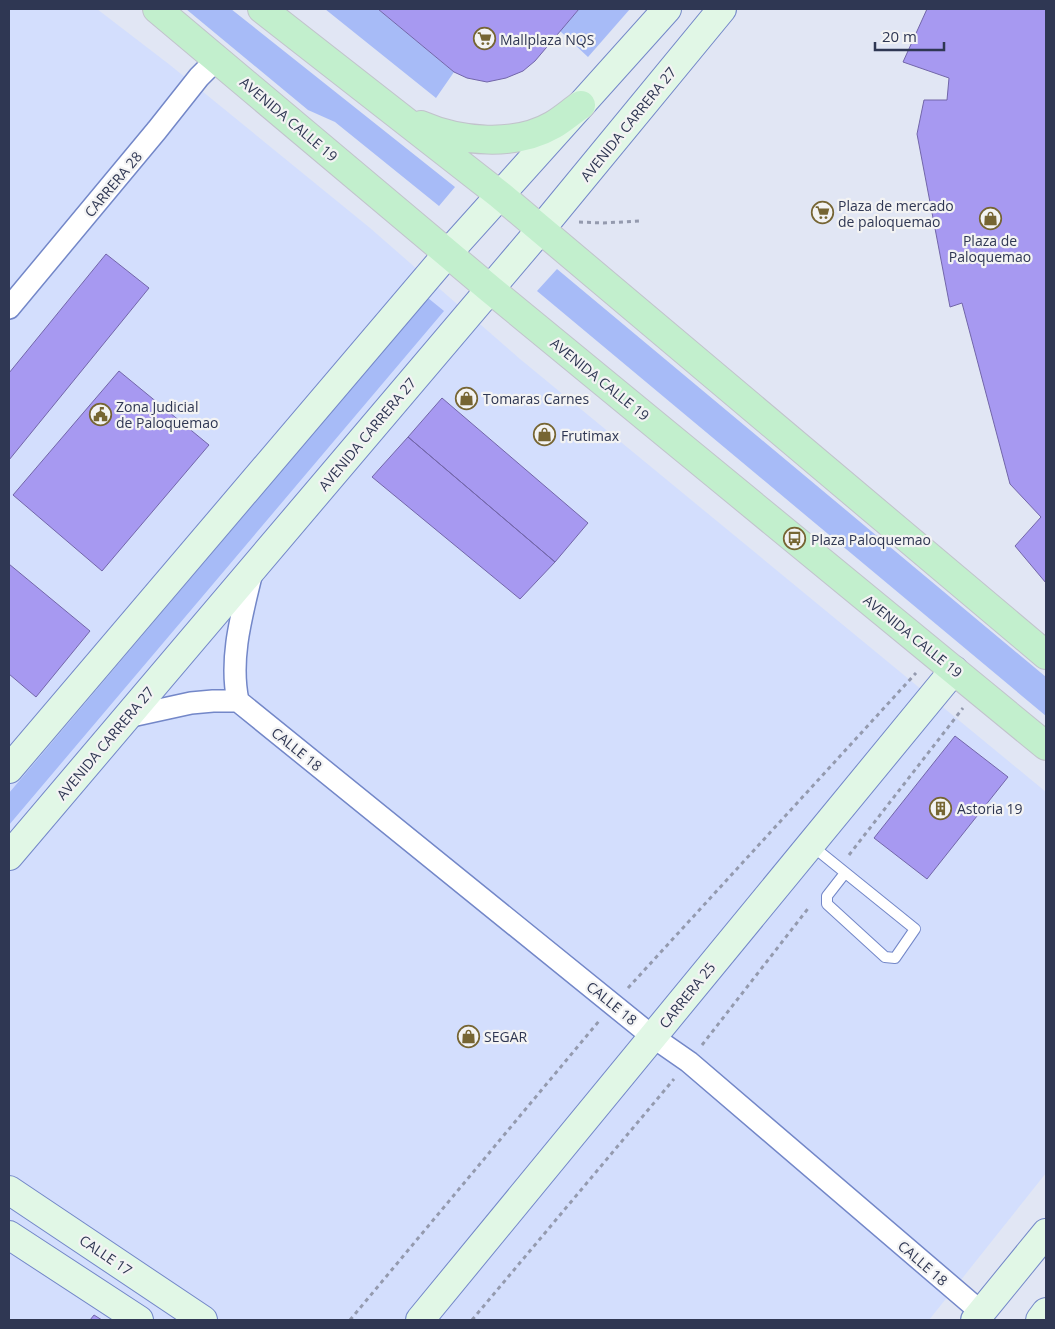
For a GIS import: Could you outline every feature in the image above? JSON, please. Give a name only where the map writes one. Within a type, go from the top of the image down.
[{"type":"main road","name":"AVENIDA CALLE 19","points":[[157,9],[490,289],[1046,746]]},
{"type":"main road","points":[[262,9],[500,195],[1046,655]]},
{"type":"main road","points":[[399,115],[440,132],[461,137],[492,140],[520,137],[534,133],[553,125],[581,104]]},
{"type":"street","points":[[9,769],[448,253],[667,9]]},
{"type":"street","name":"AVENIDA CARRERA 27","points":[[9,856],[541,229],[722,9]]},
{"type":"street","name":"CARRERA 28","points":[[9,308],[157,130],[199,76],[217,59]]},
{"type":"street","points":[[127,717],[191,703],[238,701],[235,685],[235,660],[238,636],[253,569]]},
{"type":"street","name":"CARRERA 25","points":[[420,1320],[811,845],[944,662]]},
{"type":"street","name":"CALLE 18","points":[[238,701],[653,1037],[689,1062],[978,1316]]},
{"type":"street","name":"CALLE 17","points":[[9,1190],[203,1320]]},
{"type":"street","points":[[978,1316],[1046,1233]]},
{"type":"street","points":[[9,1235],[139,1320]]},
{"type":"street","points":[[1040,1320],[1046,1312]]},
{"type":"lane","points":[[811,845],[915,929],[895,958],[885,957],[828,904],[827,896],[845,873]]},
{"type":"path","points":[[575,222],[641,221]]},
{"type":"path","points":[[350,1320],[613,1004],[944,662]]},
{"type":"path","points":[[472,1320],[689,1062]]},
{"type":"shaded area","points":[[9,9],[97,9],[170,65],[370,228],[520,359],[1046,792],[1046,1173],[929,1320],[9,1320]]},
{"type":"shaded area","points":[[186,9],[231,9],[455,187],[439,206],[335,122],[308,110]]},
{"type":"shaded area","points":[[325,9],[378,9],[454,72],[436,98]]},
{"type":"shaded area","points":[[579,9],[630,9],[588,57],[560,31]]},
{"type":"shaded area","points":[[557,269],[1046,677],[1046,716],[537,291]]},
{"type":"shaded area","points":[[428,298],[444,311],[9,825],[9,793]]},
{"type":"building","name":"Mallplaza NQS","points":[[378,9],[579,9],[535,61],[523,71],[506,78],[487,82],[467,78],[454,72]]},
{"type":"building","name":"Plaza de Paloquemao","points":[[927,9],[1046,9],[1046,583],[1015,546],[1041,517],[1010,484],[962,303],[950,307],[917,134],[924,100],[947,100],[949,78],[903,62]]},
{"type":"building","points":[[106,254],[149,288],[9,460],[9,373]]},
{"type":"building","points":[[119,371],[209,445],[102,571],[13,495]]},
{"type":"building","points":[[442,398],[588,523],[555,562],[408,437]]},
{"type":"building","points":[[408,437],[555,562],[520,599],[372,477]]},
{"type":"building","points":[[9,564],[90,631],[36,697],[9,674]]},
{"type":"building","name":"Astoria 19","points":[[955,736],[1008,777],[927,879],[874,838]]},
{"type":"building","points":[[94,1315],[102,1320],[90,1320]]},
{"type":"place","name":"Mallplaza NQS","points":[[484,39]]},
{"type":"place","name":"Plaza de mercado de paloquemao","points":[[822,213]]},
{"type":"place","name":"Plaza de Paloquemao","points":[[990,218]]},
{"type":"place","name":"Tomaras Carnes","points":[[467,398]]},
{"type":"place","name":"Zona Judicial de Paloquemao","points":[[100,414]]},
{"type":"place","name":"Frutimax","points":[[545,435]]},
{"type":"place","name":"Plaza Paloquemao","points":[[795,539]]},
{"type":"place","name":"Astoria 19","points":[[941,808]]},
{"type":"place","name":"SEGAR","points":[[468,1036]]}]
